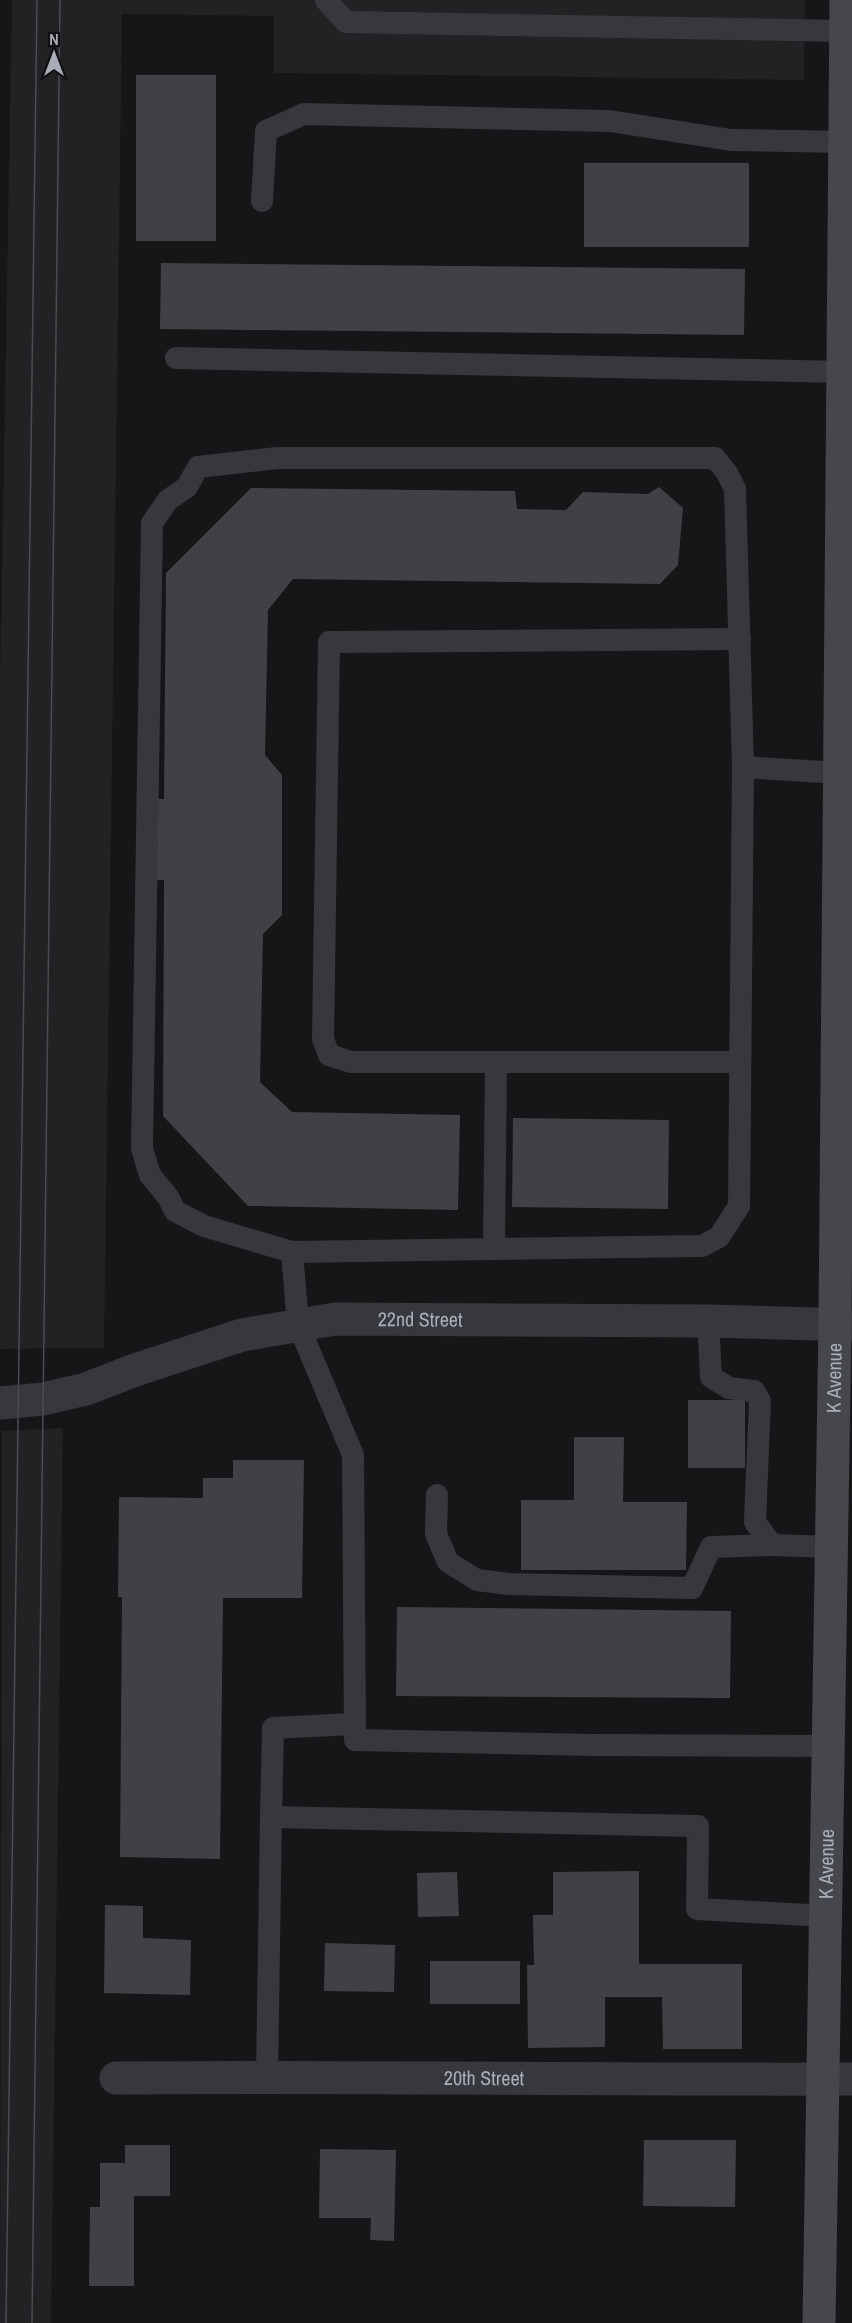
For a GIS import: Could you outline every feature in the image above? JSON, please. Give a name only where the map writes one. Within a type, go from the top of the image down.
[{"type":"main road","name":"K Avenue","points":[[819,2323],[838,2079],[825,1916],[832,1547],[844,1324],[846,16]]},
{"type":"street","name":"22nd Street","points":[[0,1403],[43,1399],[86,1389],[135,1370],[242,1335],[335,1319],[844,1324]]},
{"type":"street","name":"20th Street","points":[[116,2078],[838,2079]]},
{"type":"lane","points":[[326,0],[346,22],[846,16]]},
{"type":"lane","points":[[262,201],[266,132],[303,114],[610,121],[731,140],[845,142]]},
{"type":"lane","points":[[176,358],[846,389]]},
{"type":"lane","points":[[277,458],[715,458],[728,473],[735,489],[740,639],[743,767],[739,1206],[719,1237],[702,1246],[292,1252],[204,1226],[175,1211],[168,1197],[150,1175],[142,1148],[152,523],[168,500],[187,487],[198,467],[277,458]]},
{"type":"lane","points":[[740,639],[329,642],[323,1038],[329,1055],[351,1062],[740,1062]]},
{"type":"lane","points":[[743,767],[846,773]]},
{"type":"lane","points":[[494,1249],[496,1062]]},
{"type":"lane","points":[[292,1252],[298,1324],[353,1455],[355,1740],[582,1745],[829,1746]]},
{"type":"lane","points":[[708,1321],[711,1377],[729,1388],[754,1391],[760,1401],[755,1522],[772,1545]]},
{"type":"lane","points":[[437,1495],[436,1534],[448,1562],[477,1580],[509,1584],[692,1588],[711,1547],[772,1545],[832,1547]]},
{"type":"lane","points":[[267,2077],[273,1728],[354,1724]]},
{"type":"lane","points":[[271,1816],[698,1826],[697,1909],[825,1916]]},
{"type":"shaded area","points":[[12,0],[805,0],[804,80],[274,73],[274,16],[122,14],[104,1348],[0,1349],[0,686]]},
{"type":"shaded area","points":[[63,1428],[51,2323],[0,2323],[2,1431]]},
{"type":"building","points":[[136,75],[216,75],[216,241],[136,241]]},
{"type":"building","points":[[584,163],[749,163],[749,247],[584,247]]},
{"type":"building","points":[[161,263],[745,269],[744,335],[160,329]]},
{"type":"building","points":[[659,487],[683,508],[678,565],[660,584],[293,579],[268,610],[265,755],[282,775],[282,915],[263,934],[260,1082],[292,1112],[460,1115],[458,1210],[248,1206],[163,1116],[164,880],[153,880],[154,799],[164,799],[166,573],[251,488],[515,491],[517,509],[566,510],[583,492],[648,494]]},
{"type":"building","points":[[513,1118],[669,1120],[668,1209],[512,1207]]},
{"type":"building","points":[[688,1400],[745,1400],[745,1468],[688,1468]]},
{"type":"building","points":[[574,1437],[624,1437],[623,1502],[687,1502],[686,1570],[521,1570],[521,1500],[574,1500]]},
{"type":"building","points":[[233,1460],[304,1460],[302,1598],[223,1598],[220,1859],[120,1857],[122,1597],[118,1597],[119,1497],[203,1498],[203,1478],[233,1478]]},
{"type":"building","points":[[397,1607],[731,1611],[730,1698],[396,1696]]},
{"type":"building","points":[[639,1871],[639,1964],[742,1964],[742,2049],[663,2049],[662,1997],[605,1997],[605,2047],[528,2048],[527,1965],[534,1965],[533,1915],[553,1915],[553,1872]]},
{"type":"building","points":[[457,1872],[459,1916],[418,1917],[417,1873]]},
{"type":"building","points":[[105,1905],[143,1906],[143,1938],[191,1940],[190,1995],[104,1993]]},
{"type":"building","points":[[325,1943],[395,1945],[394,1992],[324,1991]]},
{"type":"building","points":[[430,1961],[520,1961],[520,2004],[430,2004]]},
{"type":"building","points":[[644,2140],[736,2140],[735,2207],[643,2206]]},
{"type":"building","points":[[125,2145],[170,2145],[170,2196],[134,2196],[134,2286],[89,2286],[90,2207],[100,2207],[100,2163],[125,2163]]},
{"type":"building","points":[[320,2149],[396,2150],[394,2241],[370,2240],[371,2218],[319,2218]]},
{"type":"tram line","points":[[6,2323],[37,0]]},
{"type":"tram line","points":[[32,2323],[60,0]]}]
